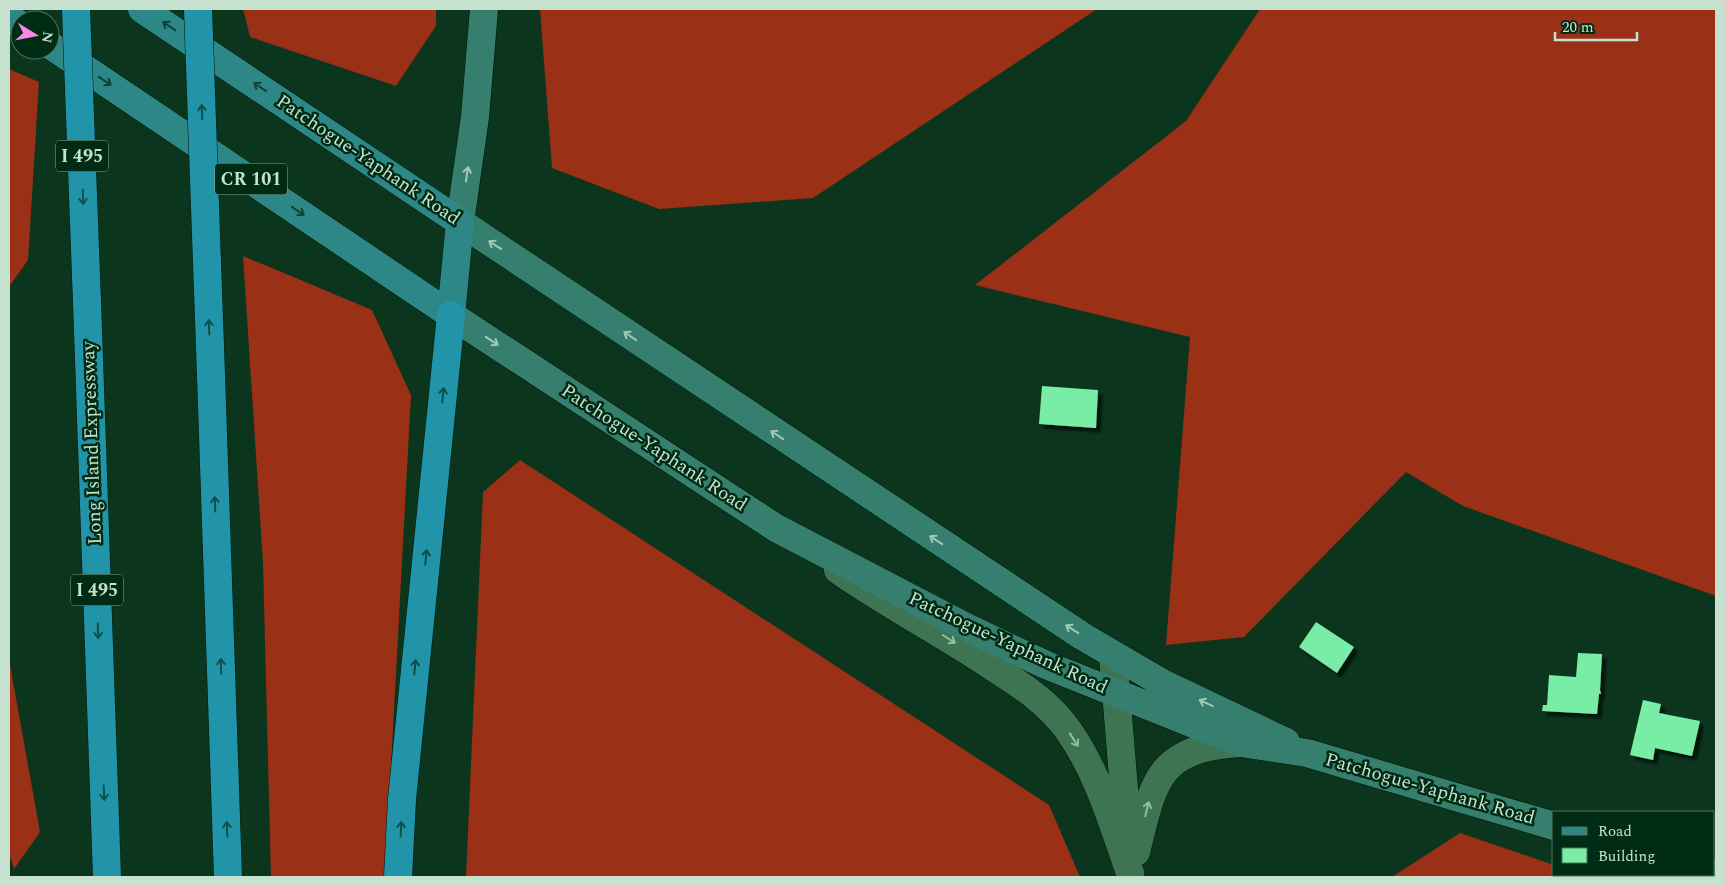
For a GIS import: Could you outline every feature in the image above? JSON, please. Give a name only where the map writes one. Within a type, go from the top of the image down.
[{"type":"highway","name":"Long Island Expressway","points":[[76,9],[107,877]]},
{"type":"highway","points":[[198,9],[228,877]]},
{"type":"highway","points":[[398,877],[403,790],[451,315]]},
{"type":"main road","name":"Patchogue-Yaphank Road","points":[[142,9],[826,468],[1113,655],[1164,684],[1307,753]]},
{"type":"main road","points":[[451,315],[460,222],[475,117],[484,9]]},
{"type":"main road","name":"Patchogue-Yaphank Road","points":[[60,52],[451,315],[776,528],[966,627],[1046,665],[1241,743],[1307,753],[1552,825]]},
{"type":"street","points":[[776,528],[879,599],[973,654],[1036,697],[1054,712],[1082,751],[1105,804],[1131,875]]},
{"type":"street","points":[[1113,655],[1131,875]]},
{"type":"street","points":[[1131,875],[1149,798],[1158,779],[1182,755],[1212,745],[1241,743]]},
{"type":"shaded area","points":[[243,9],[436,9],[436,26],[396,86],[250,37]]},
{"type":"shaded area","points":[[540,9],[1097,9],[813,198],[659,209],[552,168]]},
{"type":"shaded area","points":[[1260,9],[1716,9],[1716,596],[1463,506],[1406,472],[1244,637],[1166,645],[1190,337],[975,285],[1186,121]]},
{"type":"shaded area","points":[[9,69],[39,82],[28,260],[9,287]]},
{"type":"shaded area","points":[[243,256],[372,310],[411,395],[385,877],[271,877],[263,563]]},
{"type":"shaded area","points":[[520,460],[1049,805],[1080,877],[466,877],[483,492]]},
{"type":"shaded area","points":[[9,659],[40,832],[14,869],[9,852]]},
{"type":"shaded area","points":[[1460,833],[1552,864],[1552,876],[1589,877],[1392,877]]},
{"type":"building","points":[[1042,386],[1098,390],[1096,428],[1039,424]]},
{"type":"building","points":[[1316,622],[1354,647],[1337,673],[1299,647]]},
{"type":"building","points":[[1578,653],[1602,654],[1601,694],[1599,694],[1597,714],[1542,711],[1543,705],[1547,705],[1549,675],[1576,677]]},
{"type":"building","points":[[1643,700],[1661,704],[1659,713],[1700,721],[1692,756],[1655,748],[1653,760],[1630,755]]}]
